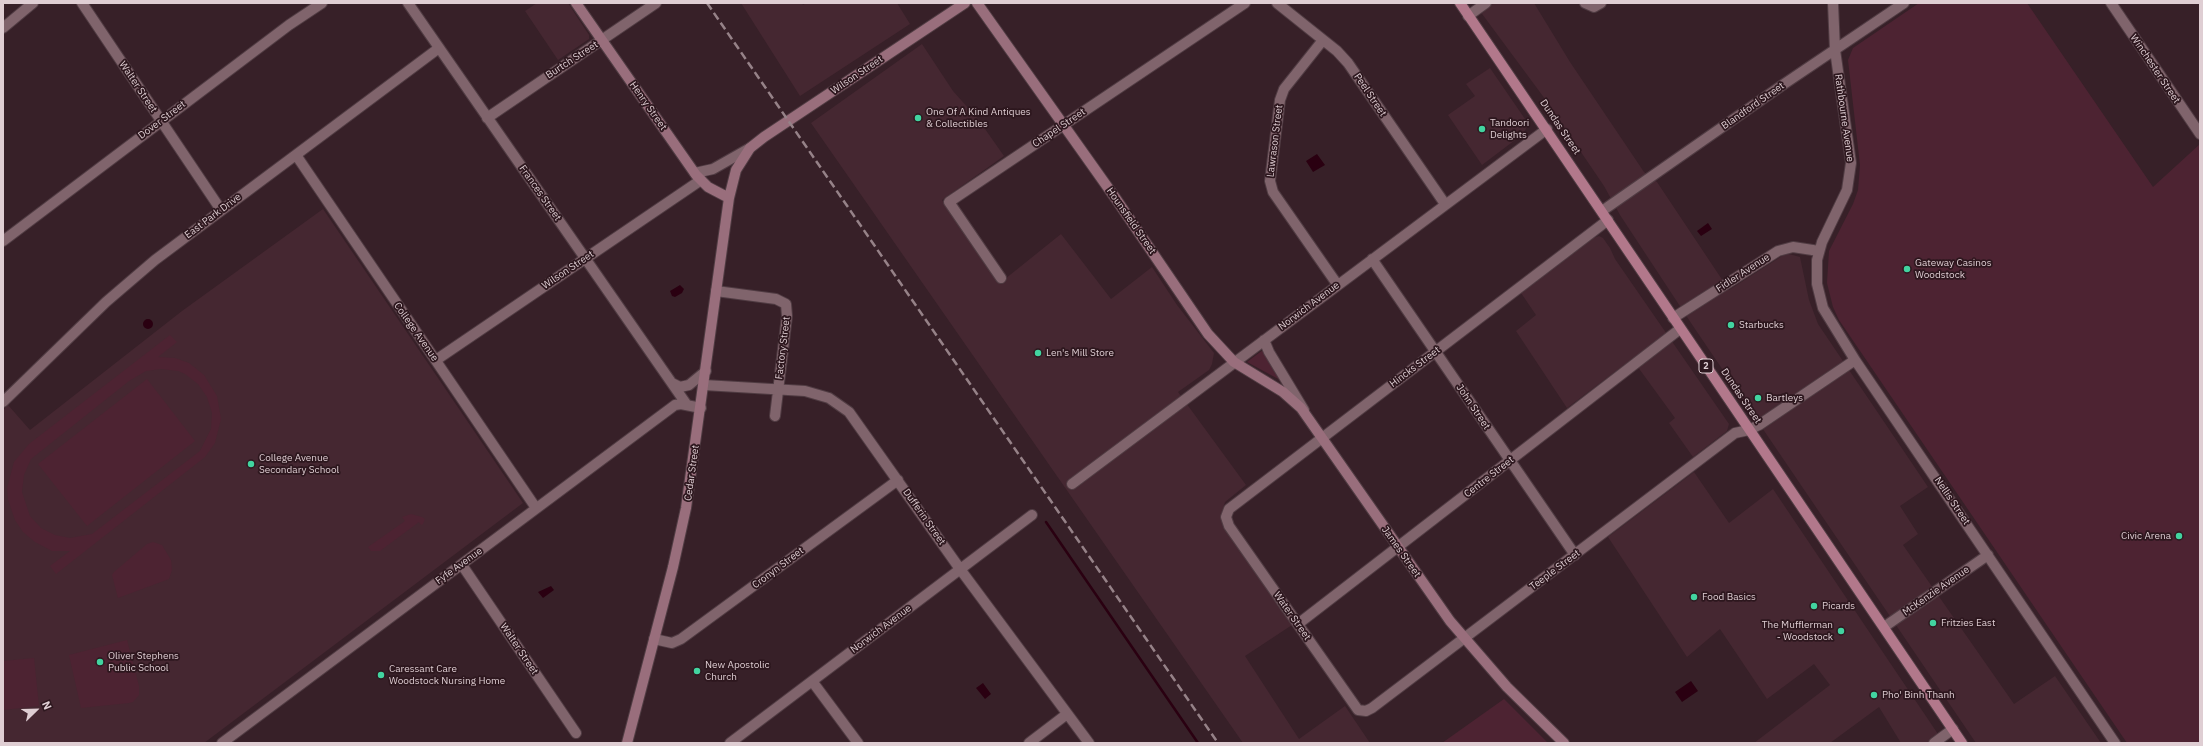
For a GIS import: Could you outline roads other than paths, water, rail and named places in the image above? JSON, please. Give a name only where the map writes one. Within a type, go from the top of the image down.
[{"type":"main road","name":"Henry Street","points":[[576,3],[698,176],[710,188],[729,198]]},
{"type":"main road","name":"Wilson Street","points":[[729,198],[736,170],[750,148],[965,3]]},
{"type":"main road","name":"Hounsfield Street","points":[[977,3],[1116,199],[1208,334],[1234,362],[1289,397],[1307,415]]},
{"type":"main road","name":"Dundas Street","points":[[1460,3],[1547,129],[1680,329],[1962,743]]},
{"type":"main road","name":"Cedar Street","points":[[627,743],[684,520],[701,408],[729,198]]},
{"type":"main road","name":"James Street","points":[[1307,415],[1430,594],[1465,639],[1507,687],[1564,743]]},
{"type":"street","points":[[3,28],[33,3]]},
{"type":"street","name":"Walter Street","points":[[82,3],[221,210]]},
{"type":"street","name":"Dover Street","points":[[3,241],[289,25],[322,3]]},
{"type":"street","name":"Frances Street","points":[[408,3],[687,405]]},
{"type":"street","name":"Burtch Street","points":[[487,118],[656,3]]},
{"type":"street","name":"Chapel Street","points":[[1001,278],[949,202],[1245,3]]},
{"type":"street","name":"Peel Street","points":[[1277,3],[1337,51],[1356,73],[1445,204]]},
{"type":"street","points":[[1468,16],[1486,3]]},
{"type":"street","points":[[1585,3],[1594,7],[1601,3]]},
{"type":"street","name":"Rathbourne Avenue","points":[[1819,251],[1842,203],[1851,172],[1835,50],[1833,3]]},
{"type":"street","name":"Blandford Street","points":[[1602,211],[1904,3]]},
{"type":"street","name":"Winchester Street","points":[[2111,3],[2200,134]]},
{"type":"street","name":"Lawrason Street","points":[[1324,40],[1284,89],[1280,100],[1270,181],[1273,192],[1337,284]]},
{"type":"street","name":"East Park Drive","points":[[3,402],[132,279],[221,210],[440,48]]},
{"type":"street","name":"Norwich Avenue","points":[[1072,484],[1337,284],[1547,129]]},
{"type":"street","name":"Wilson Street","points":[[436,360],[586,259],[698,176],[750,148]]},
{"type":"street","name":"College Avenue","points":[[296,155],[536,508]]},
{"type":"street","name":"Hincks Street","points":[[1226,517],[1229,509],[1236,503],[1608,220]]},
{"type":"street","name":"Fidler Avenue","points":[[1673,318],[1778,251],[1793,247],[1819,251]]},
{"type":"street","name":"Nellis Street","points":[[1819,251],[1816,276],[1820,300],[1827,317],[2115,743]]},
{"type":"street","name":"John Street","points":[[1372,259],[1436,351],[1509,462],[1575,555]]},
{"type":"street","name":"Factory Street","points":[[716,291],[779,299],[786,304],[787,316],[775,416]]},
{"type":"street","name":"Centre Street","points":[[1298,624],[1680,329]]},
{"type":"street","name":"James Street","points":[[1264,340],[1269,352],[1307,415]]},
{"type":"street","name":"Teeple Street","points":[[1361,711],[1372,708],[1465,639],[1735,433],[1749,430],[1855,360]]},
{"type":"street","points":[[672,384],[680,387],[689,385],[706,371]]},
{"type":"street","name":"Dufferin Street","points":[[704,385],[778,389],[818,394],[843,408],[860,426],[960,569],[1089,743]]},
{"type":"street","name":"Fyfe Avenue","points":[[222,743],[675,405],[687,405],[701,408]]},
{"type":"street","name":"Cronyn Street","points":[[654,639],[672,643],[681,639],[898,480]]},
{"type":"street","name":"Norwich Avenue","points":[[730,743],[1032,515]]},
{"type":"street","name":"Water Street","points":[[1226,517],[1229,526],[1349,700],[1358,710],[1361,711]]},
{"type":"street","name":"McKenzie Avenue","points":[[1884,627],[1988,555]]},
{"type":"street","name":"Walter Street","points":[[462,565],[576,733]]},
{"type":"street","points":[[812,681],[858,743]]},
{"type":"street","points":[[1029,743],[1067,714]]},
{"type":"street","points":[[1934,743],[1953,729]]},
{"type":"waterway","points":[[1046,522],[1198,743]]},
{"type":"railway","points":[[707,3],[1218,743]]},
{"type":"place","name":"One Of A Kind Antiques & Collectibles","points":[[918,118]]},
{"type":"place","name":"Tandoori Delights","points":[[1482,129]]},
{"type":"place","name":"Gateway Casinos Woodstock","points":[[1907,269]]},
{"type":"place","name":"Starbucks","points":[[1731,325]]},
{"type":"place","name":"Len's Mill Store","points":[[1038,353]]},
{"type":"place","name":"Bartleys","points":[[1758,398]]},
{"type":"place","name":"College Avenue Secondary School","points":[[251,464]]},
{"type":"place","name":"Civic Arena","points":[[2179,536]]},
{"type":"place","name":"Food Basics","points":[[1694,597]]},
{"type":"place","name":"Picards","points":[[1814,606]]},
{"type":"place","name":"Fritzies East","points":[[1933,623]]},
{"type":"place","name":"The Mufflerman - Woodstock","points":[[1841,631]]},
{"type":"place","name":"Oliver Stephens Public School","points":[[100,662]]},
{"type":"place","name":"New Apostolic Church","points":[[697,671]]},
{"type":"place","name":"Caressant Care Woodstock Nursing Home","points":[[381,675]]},
{"type":"place","name":"Pho' Binh Thanh","points":[[1874,695]]}]
